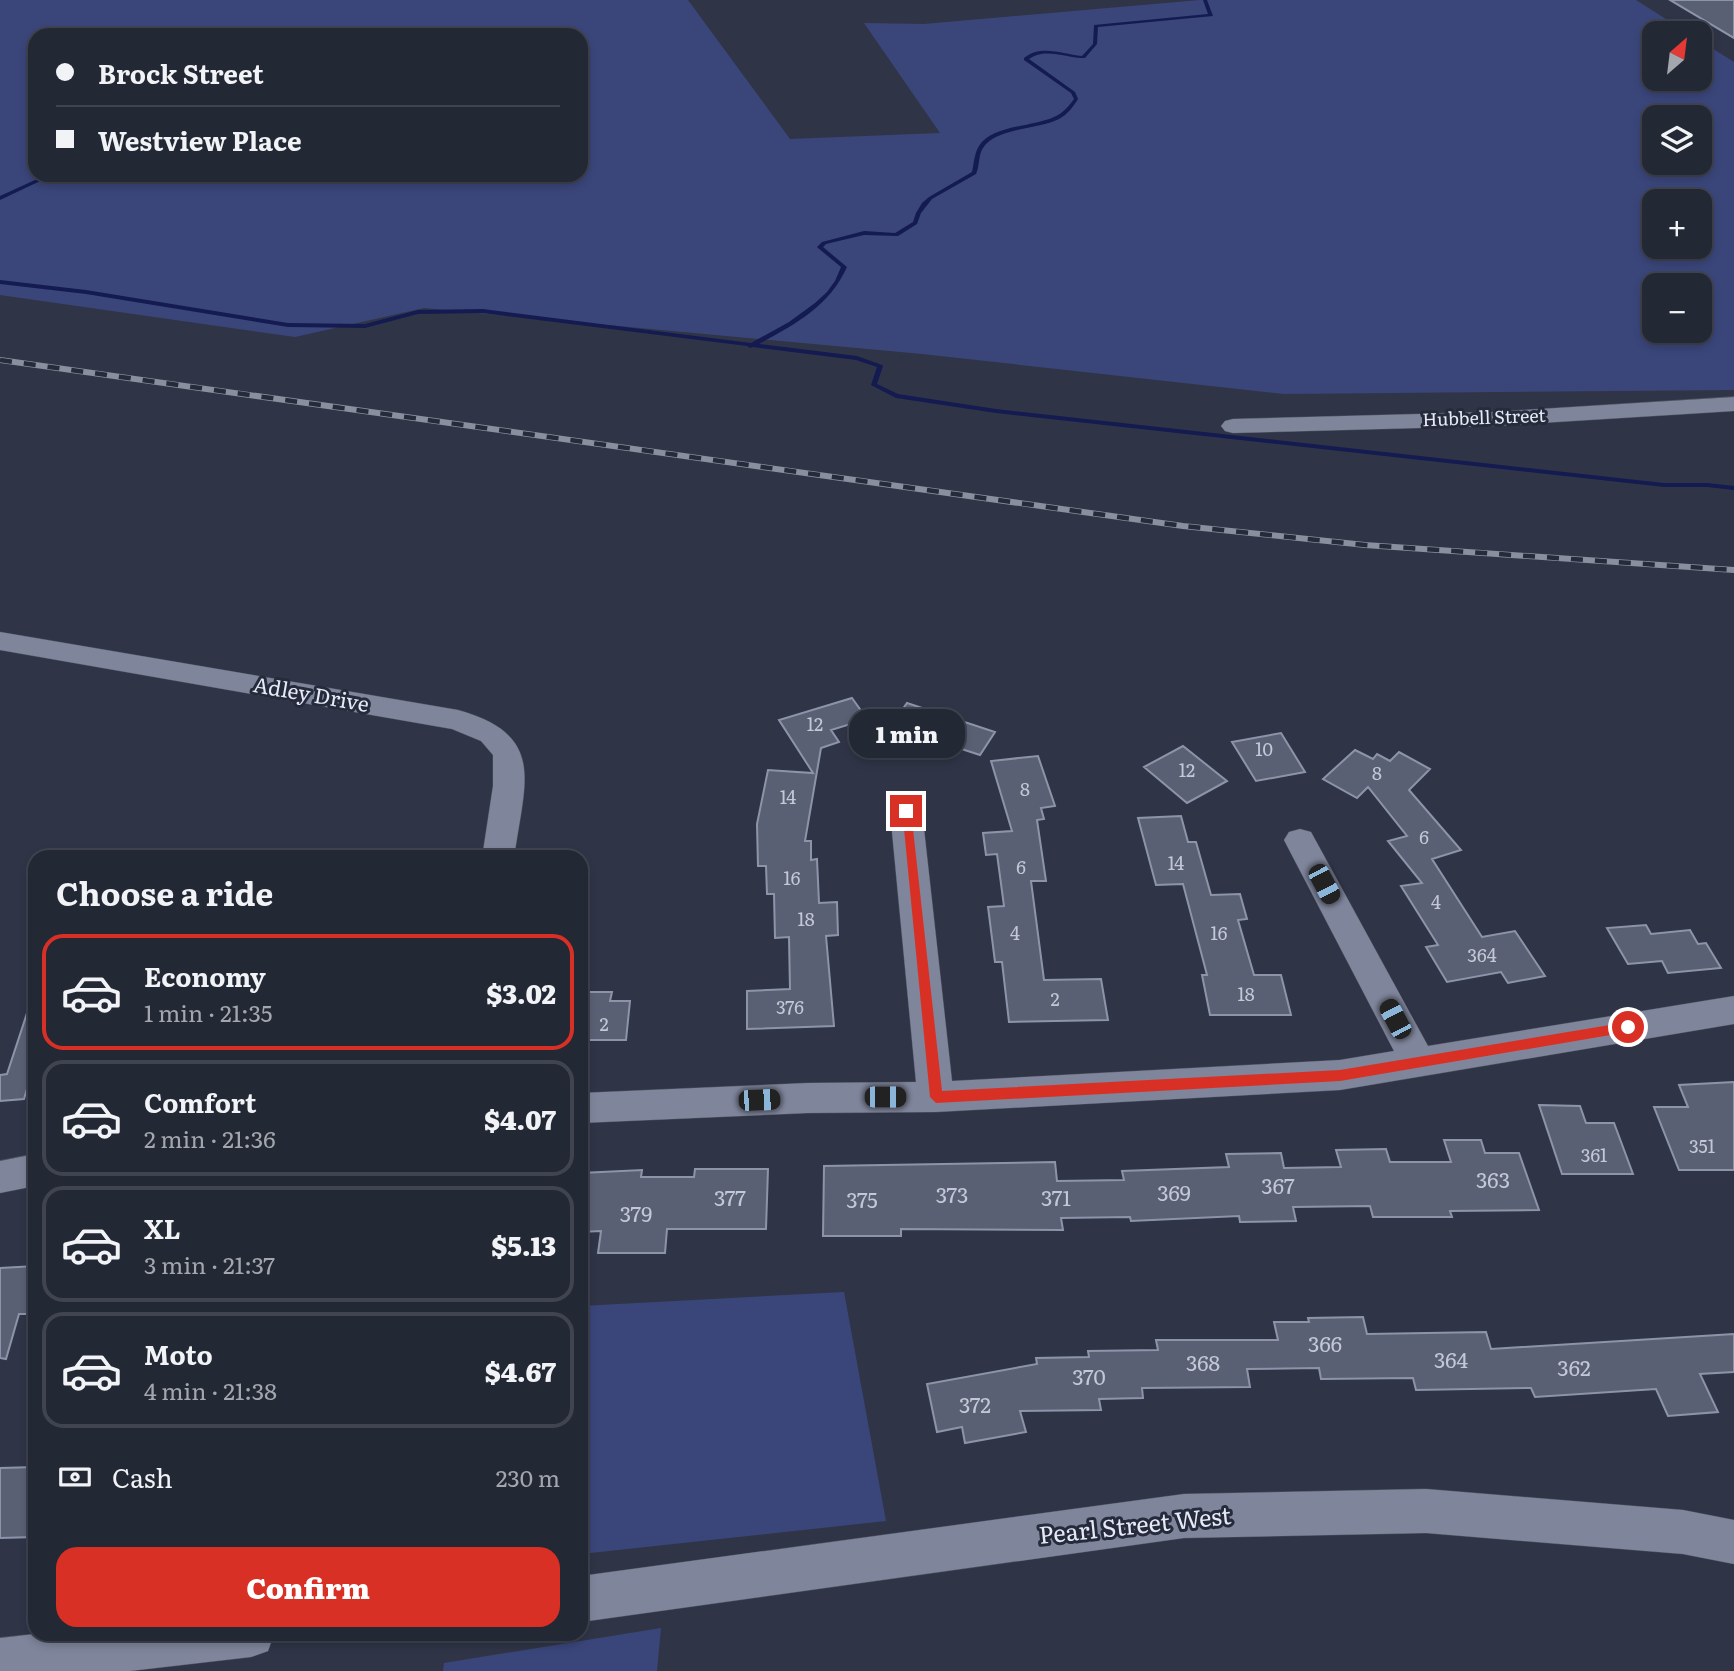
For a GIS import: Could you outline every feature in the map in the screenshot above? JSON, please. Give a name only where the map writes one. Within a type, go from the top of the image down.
[{"type":"street","name":"Hubbell Street","points":[[1233,426],[1493,419],[1734,404]]},
{"type":"street","name":"Adley Drive","points":[[0,641],[458,720],[491,734],[508,753],[508,786],[499,850]]},
{"type":"street","points":[[906,811],[936,1097]]},
{"type":"street","points":[[1300,840],[1417,1060]]},
{"type":"street","points":[[588,1108],[808,1098],[936,1097],[1340,1075],[1417,1060],[1734,1010]]},
{"type":"street","points":[[0,1177],[28,1171]]},
{"type":"street","name":"Pearl Street West","points":[[588,1598],[1184,1516],[1426,1511],[1683,1532],[1734,1542]]},
{"type":"street","points":[[0,1662],[188,1641]]},
{"type":"shaded area","points":[[0,0],[688,0],[790,139],[940,133],[864,23],[924,24],[1200,0],[1636,0],[1669,21],[1642,21],[1642,91],[1712,91],[1712,48],[1734,62],[1734,390],[1284,394],[922,354],[424,308],[295,337],[0,295]]},
{"type":"shaded area","points":[[844,1292],[886,1521],[588,1553],[588,1306]]},
{"type":"shaded area","points":[[661,1628],[657,1671],[443,1671],[444,1663]]},
{"type":"building","points":[[1670,0],[1734,0],[1734,38],[1712,25],[1712,21],[1705,21]]},
{"type":"building","points":[[852,698],[867,719],[831,730],[839,742],[821,748],[805,841],[811,841],[811,860],[817,859],[819,903],[837,902],[838,935],[826,936],[834,1026],[747,1029],[747,991],[790,989],[789,937],[775,938],[774,894],[767,894],[766,866],[758,866],[757,824],[768,770],[813,773],[779,720]]},
{"type":"building","points":[[907,703],[995,732],[980,755],[891,726]]},
{"type":"building","points":[[1281,733],[1305,772],[1256,781],[1232,742]]},
{"type":"building","points":[[1183,746],[1227,781],[1187,803],[1144,767]]},
{"type":"building","points":[[1355,750],[1373,759],[1377,754],[1390,761],[1399,752],[1430,769],[1409,790],[1461,850],[1432,859],[1482,937],[1515,931],[1545,976],[1508,983],[1501,972],[1447,982],[1426,947],[1438,945],[1401,886],[1422,883],[1388,841],[1407,836],[1368,787],[1357,798],[1323,779]]},
{"type":"building","points":[[1038,756],[1055,806],[1041,808],[1044,819],[1037,820],[1046,881],[1031,881],[1044,980],[1101,979],[1108,1020],[1009,1022],[1002,962],[995,962],[988,907],[1004,906],[997,854],[986,855],[983,833],[1012,831],[991,761]]},
{"type":"building","points":[[1181,816],[1188,842],[1196,842],[1211,895],[1240,894],[1247,919],[1238,920],[1254,975],[1281,975],[1291,1015],[1210,1015],[1202,975],[1207,975],[1183,884],[1156,885],[1138,818]]},
{"type":"building","points":[[1646,925],[1651,934],[1690,930],[1698,944],[1706,943],[1721,968],[1668,973],[1662,961],[1628,964],[1607,928]]},
{"type":"building","points":[[588,992],[612,992],[610,1001],[630,1001],[626,1040],[588,1040]]},
{"type":"building","points":[[28,1010],[28,1085],[24,1099],[0,1101],[0,1075],[7,1074]]},
{"type":"building","points":[[1734,1082],[1734,1170],[1679,1170],[1654,1107],[1688,1107],[1679,1085]]},
{"type":"building","points":[[1539,1105],[1580,1106],[1586,1123],[1614,1123],[1633,1174],[1562,1174]]},
{"type":"building","points":[[1444,1140],[1481,1140],[1485,1153],[1519,1153],[1539,1210],[1450,1211],[1452,1217],[1373,1217],[1370,1206],[1293,1207],[1296,1221],[1240,1222],[1239,1216],[1131,1221],[1130,1217],[1061,1218],[1063,1230],[901,1229],[901,1236],[823,1236],[824,1166],[1055,1162],[1057,1181],[1124,1180],[1122,1171],[1229,1167],[1226,1154],[1281,1153],[1284,1168],[1341,1167],[1336,1150],[1386,1149],[1390,1162],[1451,1162]]},
{"type":"building","points":[[695,1169],[768,1169],[766,1229],[667,1229],[665,1253],[598,1253],[601,1231],[588,1232],[588,1173],[642,1170],[641,1177],[694,1177]]},
{"type":"building","points":[[28,1266],[28,1314],[19,1314],[6,1359],[0,1358],[0,1268]]},
{"type":"building","points":[[1363,1317],[1367,1334],[1486,1332],[1491,1349],[1734,1334],[1734,1372],[1700,1374],[1718,1412],[1668,1416],[1656,1389],[1535,1397],[1531,1388],[1416,1390],[1413,1378],[1321,1379],[1319,1368],[1247,1369],[1250,1387],[1142,1388],[1143,1398],[1099,1399],[1101,1410],[1020,1411],[1026,1432],[965,1443],[962,1427],[937,1432],[927,1384],[1037,1364],[1036,1358],[1089,1357],[1088,1351],[1158,1350],[1156,1340],[1278,1340],[1274,1322]]},
{"type":"building","points":[[28,1467],[28,1537],[0,1538],[0,1468]]},
{"type":"waterway","points":[[752,345],[804,314],[829,293],[838,281],[844,267],[820,247],[824,243],[864,233],[896,235],[915,223],[918,213],[931,198],[974,173],[979,150],[984,143],[1007,131],[1046,122],[1068,110],[1076,99],[1073,92],[1026,59],[1031,55],[1045,52],[1083,57],[1095,44],[1096,26],[1211,15],[1205,0]]},
{"type":"waterway","points":[[0,198],[35,182]]},
{"type":"waterway","points":[[0,282],[86,292],[288,325],[365,326],[418,312],[483,311],[752,345]]},
{"type":"waterway","points":[[752,345],[857,358],[880,366],[874,385],[896,396],[996,411],[1664,485],[1734,488]]},
{"type":"railway","points":[[0,360],[1183,526],[1365,545],[1734,570]]},
{"type":"route","points":[[906,811],[936,1097],[1340,1075],[1417,1060],[1628,1027]]}]
